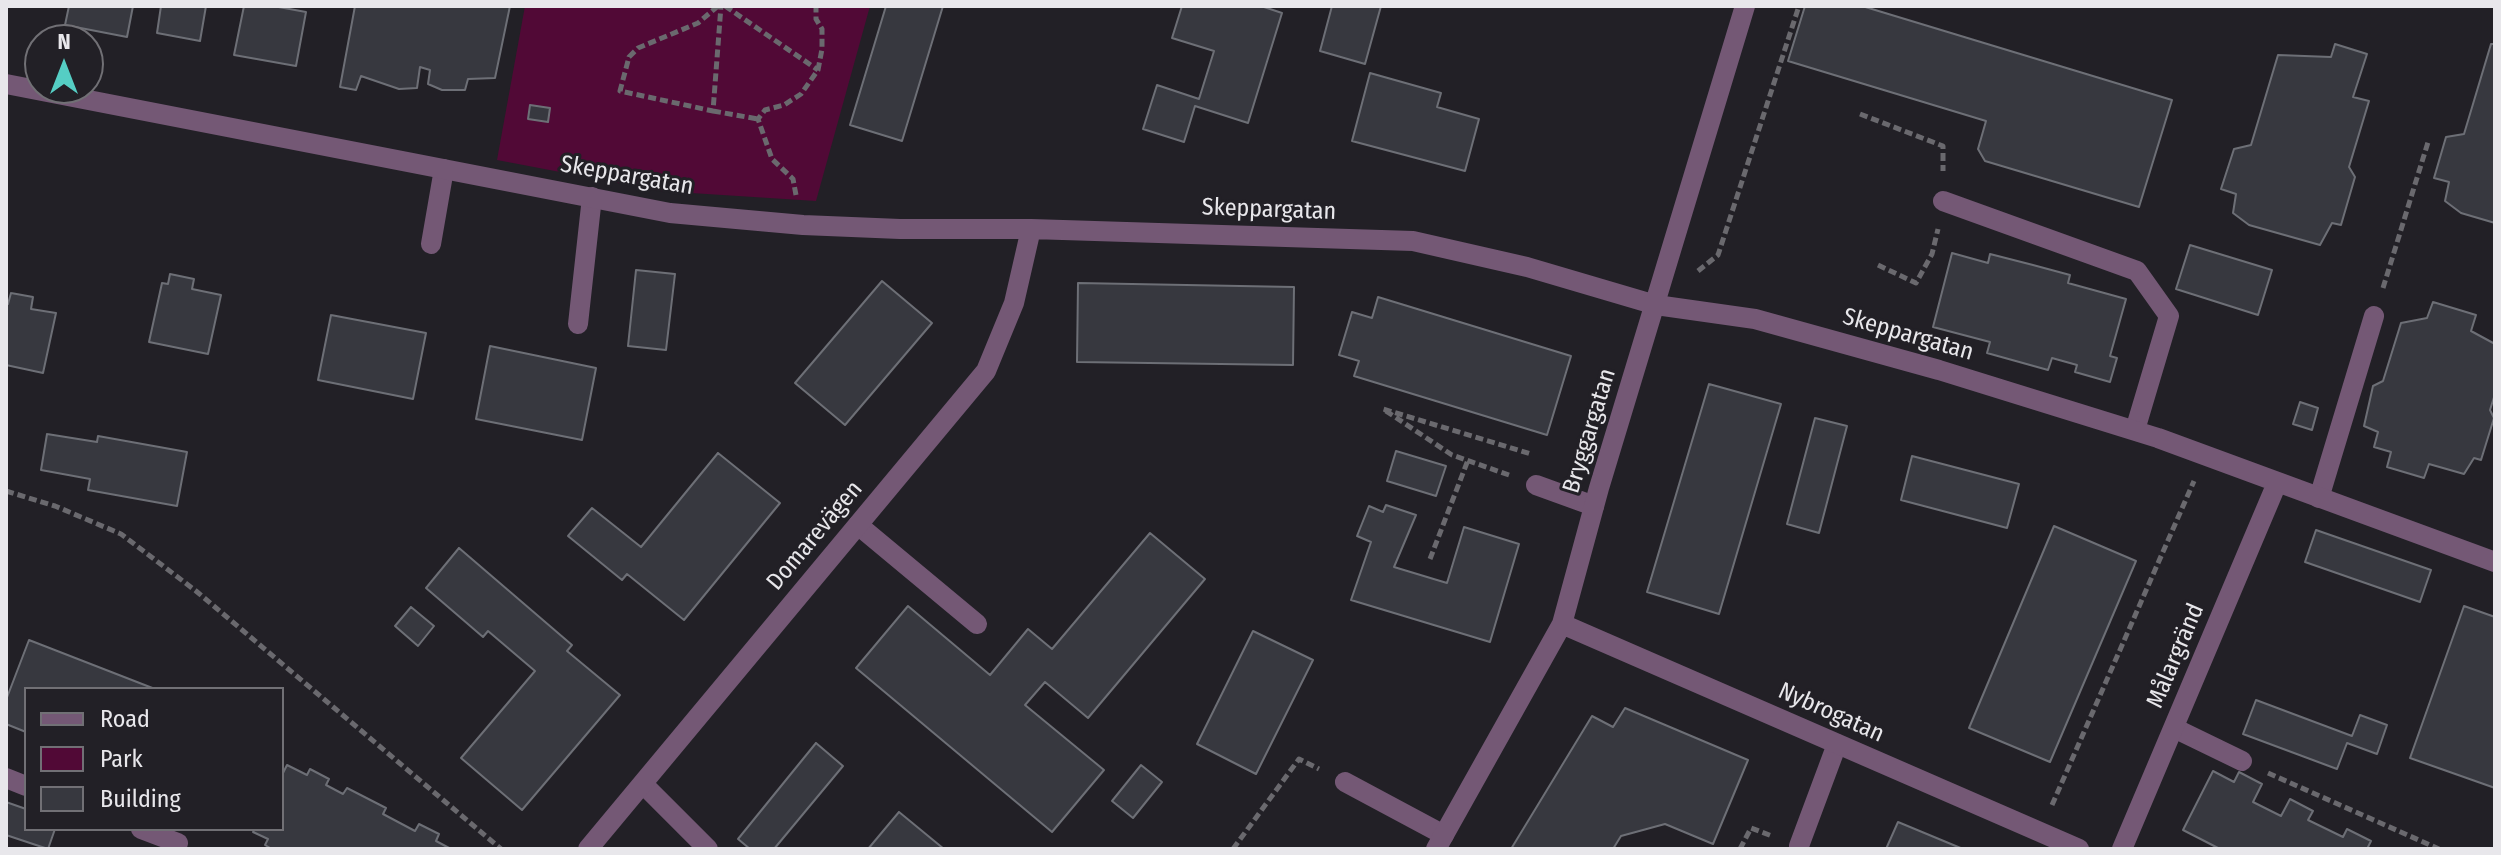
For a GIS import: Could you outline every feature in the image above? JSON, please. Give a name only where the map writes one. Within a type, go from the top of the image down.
[{"type":"street","name":"Bryggargatan","points":[[1440,842],[1562,624],[1594,506],[1745,6]]},
{"type":"street","name":"Skeppargatan","points":[[6,84],[670,213],[803,225],[900,229],[1031,229],[1413,241],[1527,267],[1656,305],[1755,319],[1939,370],[2135,430],[2495,562]]},
{"type":"street","points":[[431,244],[444,169]]},
{"type":"street","points":[[578,324],[592,197]]},
{"type":"street","points":[[1943,201],[2137,271],[2169,316],[2135,430]]},
{"type":"street","name":"Domarevägen","points":[[588,849],[986,371],[1014,303],[1031,229]]},
{"type":"street","points":[[2319,498],[2374,316]]},
{"type":"street","name":"Målargränd","points":[[2122,849],[2277,483]]},
{"type":"street","points":[[1536,485],[1594,506]]},
{"type":"street","points":[[858,525],[977,624]]},
{"type":"street","name":"Nybrogatan","points":[[1562,624],[2079,849]]},
{"type":"street","points":[[2174,728],[2242,761]]},
{"type":"street","points":[[1799,846],[1837,744]]},
{"type":"street","points":[[1345,782],[1440,842]]},
{"type":"street","points":[[643,784],[708,849]]},
{"type":"street","points":[[146,831],[178,843],[175,849]]},
{"type":"path","points":[[721,6],[818,70]]},
{"type":"path","points":[[721,6],[698,23],[638,48],[629,57],[620,91],[758,119]]},
{"type":"path","points":[[713,111],[721,6]]},
{"type":"path","points":[[758,119],[765,110],[784,105],[801,94],[818,70],[822,29],[816,19],[816,6]]},
{"type":"path","points":[[1696,272],[1718,255],[1799,6]]},
{"type":"path","points":[[1860,114],[1943,146],[1943,201]]},
{"type":"path","points":[[758,119],[772,159],[793,179],[798,201]]},
{"type":"path","points":[[2374,316],[2429,139]]},
{"type":"path","points":[[1878,265],[1916,283],[1932,254]]},
{"type":"path","points":[[1536,485],[1452,455],[1383,409],[1544,458]]},
{"type":"path","points":[[2041,832],[2204,455]]},
{"type":"path","points":[[1430,559],[1468,460]]},
{"type":"path","points":[[6,491],[55,506],[121,534],[196,591],[501,849]]},
{"type":"path","points":[[1233,849],[1299,759],[1345,782]]},
{"type":"path","points":[[2242,761],[2439,849]]},
{"type":"path","points":[[1740,849],[1751,828],[1799,846]]},
{"type":"green space","points":[[525,6],[870,6],[816,201],[660,191],[497,160]]},
{"type":"building","points":[[69,6],[133,6],[127,37],[104,33],[104,24],[65,24]]},
{"type":"building","points":[[161,6],[206,6],[200,41],[157,33]]},
{"type":"building","points":[[244,6],[273,6],[306,12],[296,66],[234,55]]},
{"type":"building","points":[[355,6],[510,6],[495,78],[468,79],[465,90],[442,90],[428,84],[430,70],[420,67],[417,88],[399,89],[361,76],[356,90],[340,87]]},
{"type":"building","points":[[886,6],[943,6],[902,141],[850,125]]},
{"type":"building","points":[[1182,6],[1261,6],[1282,13],[1248,123],[1195,106],[1184,142],[1143,129],[1157,85],[1199,99],[1214,51],[1172,38]]},
{"type":"building","points":[[1332,6],[1381,6],[1365,64],[1320,51]]},
{"type":"building","points":[[1805,6],[1862,6],[2172,100],[2139,207],[1985,161],[1978,149],[1986,121],[1788,61]]},
{"type":"building","points":[[2335,44],[2367,54],[2353,97],[2369,101],[2349,167],[2355,177],[2341,225],[2332,223],[2320,245],[2249,225],[2233,213],[2236,194],[2221,189],[2234,149],[2251,145],[2278,55],[2331,57]]},
{"type":"building","points":[[2491,44],[2495,44],[2495,223],[2461,213],[2445,201],[2449,182],[2434,178],[2446,137],[2464,134]]},
{"type":"building","points":[[1370,73],[1441,93],[1437,107],[1479,119],[1465,171],[1352,141]]},
{"type":"building","points":[[530,105],[550,108],[548,122],[528,119]]},
{"type":"building","points":[[2190,245],[2272,270],[2258,315],[2176,289]]},
{"type":"building","points":[[1952,253],[1988,263],[1990,254],[2033,265],[2070,275],[2068,283],[2126,299],[2110,356],[2117,358],[2110,382],[2075,372],[2077,365],[2052,358],[2048,370],[1987,353],[1990,342],[1933,327]]},
{"type":"building","points":[[636,270],[675,274],[666,350],[628,346]]},
{"type":"building","points":[[170,274],[194,279],[192,289],[221,295],[208,354],[149,342],[162,283],[168,284]]},
{"type":"building","points":[[882,281],[932,323],[845,425],[795,383]]},
{"type":"building","points":[[1078,283],[1294,287],[1293,365],[1077,362]]},
{"type":"building","points":[[11,293],[33,297],[31,309],[56,313],[43,373],[6,365],[6,303]]},
{"type":"building","points":[[1378,297],[1571,356],[1547,435],[1354,376],[1359,361],[1339,355],[1352,312],[1372,318]]},
{"type":"building","points":[[2433,302],[2476,315],[2471,331],[2495,344],[2495,394],[2490,410],[2494,418],[2481,460],[2474,458],[2464,474],[2429,464],[2424,478],[2387,467],[2391,452],[2374,447],[2378,432],[2364,426],[2373,386],[2383,381],[2401,323],[2427,318]]},
{"type":"building","points":[[331,315],[426,333],[413,399],[318,380]]},
{"type":"building","points":[[490,346],[596,368],[582,440],[476,419]]},
{"type":"building","points":[[1709,384],[1781,404],[1719,614],[1647,592]]},
{"type":"building","points":[[2300,402],[2318,408],[2312,430],[2293,424]]},
{"type":"building","points":[[1815,418],[1847,426],[1819,533],[1787,524]]},
{"type":"building","points":[[47,434],[97,442],[98,436],[187,452],[177,506],[88,490],[90,479],[41,470]]},
{"type":"building","points":[[1396,451],[1446,466],[1436,496],[1387,481]]},
{"type":"building","points":[[718,453],[780,503],[684,620],[627,574],[622,580],[568,536],[592,508],[641,547]]},
{"type":"building","points":[[1912,456],[2019,484],[2007,528],[1901,500]]},
{"type":"building","points":[[1386,505],[1416,515],[1394,567],[1447,583],[1464,527],[1519,544],[1490,642],[1351,600],[1371,542],[1357,536],[1369,506],[1383,512]]},
{"type":"building","points":[[2054,526],[2136,561],[2050,762],[1969,728]]},
{"type":"building","points":[[2316,530],[2431,570],[2420,602],[2305,562]]},
{"type":"building","points":[[1150,533],[1205,579],[1088,718],[1045,682],[1025,705],[1104,770],[1052,832],[856,668],[908,606],[990,675],[1028,629],[1052,649]]},
{"type":"building","points":[[459,548],[572,645],[567,651],[620,695],[522,810],[461,758],[535,671],[488,631],[483,637],[426,588]]},
{"type":"building","points":[[2464,606],[2495,617],[2495,788],[2410,758]]},
{"type":"building","points":[[411,607],[434,626],[418,646],[395,626]]},
{"type":"building","points":[[1253,631],[1313,660],[1256,774],[1197,744]]},
{"type":"building","points":[[29,640],[150,687],[24,687],[24,731],[6,724],[6,700]]},
{"type":"building","points":[[2256,700],[2352,736],[2360,715],[2387,725],[2377,754],[2347,743],[2337,769],[2243,734]]},
{"type":"building","points":[[1625,708],[1748,760],[1713,844],[1665,824],[1621,836],[1613,849],[1511,849],[1592,716],[1613,727]]},
{"type":"building","points":[[816,743],[843,766],[774,849],[750,849],[738,839]]},
{"type":"building","points":[[287,765],[307,775],[310,769],[329,779],[326,785],[343,794],[347,788],[386,808],[383,814],[415,831],[419,824],[439,834],[436,841],[451,849],[272,849],[265,845],[268,839],[253,832],[284,831],[284,771]]},
{"type":"building","points":[[1141,765],[1162,782],[1133,818],[1112,801]]},
{"type":"building","points":[[2213,771],[2234,782],[2239,772],[2262,784],[2253,802],[2281,816],[2290,799],[2313,811],[2308,820],[2343,837],[2347,829],[2371,841],[2367,849],[2220,849],[2183,830]]},
{"type":"building","points":[[6,802],[24,808],[24,831],[54,831],[48,849],[6,835]]},
{"type":"building","points":[[899,812],[944,849],[868,849]]},
{"type":"building","points":[[1898,822],[1963,849],[1886,849]]}]
